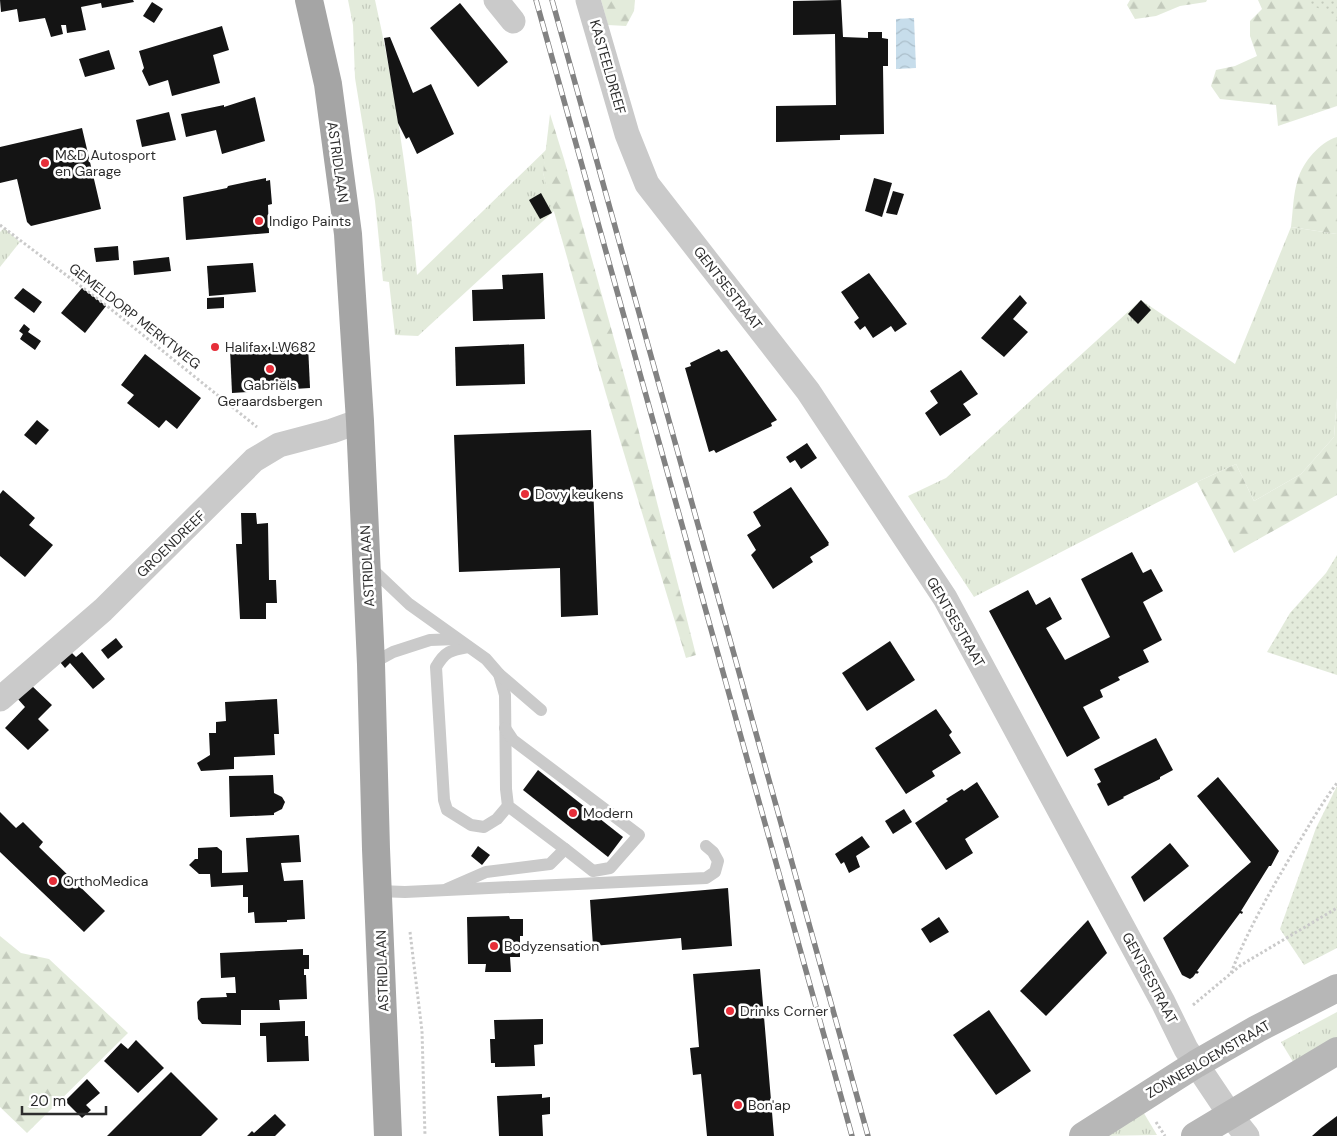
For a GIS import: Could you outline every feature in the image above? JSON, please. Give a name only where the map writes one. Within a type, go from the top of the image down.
[{"type":"main road","name":"ASTRIDLAAN","points":[[309,0],[328,84],[348,234],[360,421],[371,664],[376,849],[391,892],[388,1136]]},
{"type":"main road","name":"ZONNEBLOEMSTRAAT","points":[[1083,1136],[1196,1064],[1337,988]]},
{"type":"main road","points":[[1195,1136],[1239,1126],[1337,1051]]},
{"type":"street","points":[[496,0],[513,21]]},
{"type":"street","name":"KASTEELDREEF","points":[[588,0],[627,134]]},
{"type":"street","name":"GENTSESTRAAT","points":[[627,134],[647,184],[808,391],[945,598],[1173,1021],[1186,1049],[1239,1126]]},
{"type":"street","name":"GROENDREEF","points":[[0,700],[103,610],[254,460],[279,445],[332,431],[360,421]]},
{"type":"lane","points":[[366,563],[409,604],[486,659],[499,674],[541,710]]},
{"type":"lane","points":[[371,664],[393,652],[430,640],[457,639]]},
{"type":"lane","points":[[468,647],[452,650],[443,656],[436,667],[444,800],[447,810],[471,825],[484,828],[497,819],[508,806],[505,695],[499,674]]},
{"type":"lane","points":[[505,728],[514,740],[639,835],[610,868],[593,871],[508,806]]},
{"type":"lane","points":[[391,892],[706,878],[714,872],[718,861],[713,852],[706,846]]},
{"type":"lane","points":[[447,889],[486,872],[550,864],[565,849]]},
{"type":"path","name":"GEMELDORP MERKTWEG","points":[[0,225],[107,306],[279,445]]},
{"type":"path","points":[[1231,973],[1242,946],[1275,884],[1307,828],[1337,783]]},
{"type":"path","points":[[391,892],[422,1031],[425,1136]]},
{"type":"path","points":[[1173,1021],[1241,965],[1337,908]]},
{"type":"green space","points":[[348,0],[375,0],[389,68],[400,137],[417,275],[547,149],[543,173],[555,210],[418,336],[395,335],[389,282],[383,281],[375,201],[355,78],[353,25]]},
{"type":"green space","points":[[601,0],[635,0],[634,11],[626,26],[608,25]]},
{"type":"green space","points":[[1130,0],[1207,0],[1206,2],[1180,6],[1156,16],[1135,19],[1127,5]]},
{"type":"green space","points":[[1258,0],[1337,0],[1337,106],[1278,126],[1276,105],[1220,99],[1211,86],[1216,70],[1235,66],[1257,56],[1250,36],[1250,21],[1262,9]]},
{"type":"green space","points":[[1302,0],[1337,0],[1337,18]]},
{"type":"green space","points":[[550,114],[628,389],[696,655],[686,658],[606,394],[543,173]]},
{"type":"green space","points":[[1337,137],[1337,234],[1291,227],[1295,191],[1300,173],[1308,160],[1324,143]]},
{"type":"green space","points":[[1291,227],[1337,234],[1337,398],[1334,437],[1301,474],[1254,501],[1236,464],[1197,482],[974,597],[908,496],[946,478],[1141,300],[1235,364]]},
{"type":"green space","points":[[4,228],[20,242],[0,267],[0,232]]},
{"type":"green space","points":[[1337,398],[1337,495],[1234,553],[1197,482],[1236,464],[1254,501],[1301,474],[1334,437]]},
{"type":"green space","points":[[1337,555],[1337,675],[1267,652],[1290,613],[1326,573]]},
{"type":"green space","points":[[1337,786],[1337,948],[1304,965],[1280,929],[1316,828]]},
{"type":"green space","points":[[0,936],[21,953],[49,959],[128,1033],[27,1133],[0,1107]]},
{"type":"green space","points":[[1337,1012],[1337,1045],[1298,1070],[1281,1042]]},
{"type":"green space","points":[[1142,1110],[1157,1135],[1101,1136]]},
{"type":"water","points":[[914,18],[916,68],[896,69],[896,19]]},
{"type":"building","points":[[0,0],[133,0],[134,2],[102,8],[101,3],[81,7],[86,30],[67,33],[66,25],[61,25],[63,34],[51,37],[45,18],[19,22],[17,9],[1,12]]},
{"type":"building","points":[[841,0],[843,37],[868,38],[868,32],[882,32],[882,38],[888,39],[888,66],[883,66],[884,134],[840,135],[840,140],[776,142],[776,106],[836,105],[835,34],[793,35],[793,1]]},
{"type":"building","points":[[152,2],[163,9],[154,23],[143,16]]},
{"type":"building","points":[[460,3],[508,62],[478,87],[430,28]]},
{"type":"building","points":[[222,26],[229,50],[213,55],[220,83],[172,96],[168,80],[149,86],[142,71],[144,68],[139,51]]},
{"type":"building","points":[[390,37],[413,93],[431,84],[454,134],[417,154],[409,137],[406,139],[398,123],[384,38]]},
{"type":"building","points":[[109,50],[115,69],[85,77],[79,59]]},
{"type":"building","points":[[255,97],[265,141],[222,154],[216,130],[186,137],[181,114],[224,105],[224,107]]},
{"type":"building","points":[[169,112],[176,140],[142,147],[136,120]]},
{"type":"building","name":"M&D Autosport en Garage","points":[[82,128],[101,209],[31,226],[27,222],[17,179],[0,183],[0,147]]},
{"type":"building","points":[[266,178],[266,181],[270,180],[272,204],[268,205],[269,233],[186,240],[183,197]]},
{"type":"building","points":[[874,178],[892,183],[882,217],[865,211]]},
{"type":"building","points":[[893,191],[904,194],[897,215],[886,213]]},
{"type":"building","points":[[541,193],[552,213],[540,219],[529,200]]},
{"type":"building","points":[[118,246],[119,260],[96,262],[94,248]]},
{"type":"building","points":[[169,257],[171,271],[134,275],[133,261]]},
{"type":"building","points":[[253,263],[256,292],[209,296],[207,266]]},
{"type":"building","points":[[543,273],[545,319],[473,321],[472,290],[503,289],[502,275]]},
{"type":"building","points":[[869,273],[907,324],[895,332],[891,326],[873,338],[865,326],[860,330],[854,322],[859,318],[841,292]]},
{"type":"building","points":[[23,288],[42,302],[34,313],[14,298]]},
{"type":"building","points":[[82,288],[106,306],[85,333],[61,313]]},
{"type":"building","points":[[1020,295],[1027,303],[1013,319],[1028,332],[1004,357],[981,338]]},
{"type":"building","points":[[224,297],[224,308],[207,309],[207,298]]},
{"type":"building","points":[[1141,300],[1151,310],[1138,324],[1128,314]]},
{"type":"building","points":[[24,324],[30,329],[28,332],[41,341],[35,350],[20,339],[23,334],[19,331]]},
{"type":"building","points":[[524,344],[525,384],[456,386],[455,347]]},
{"type":"building","name":"Gabriëls Geraardsbergen","points":[[308,345],[310,388],[232,393],[230,349]]},
{"type":"building","points":[[719,349],[721,352],[727,350],[777,420],[771,423],[772,426],[716,453],[714,450],[709,452],[685,368],[691,366],[690,363]]},
{"type":"building","points":[[145,354],[201,398],[177,429],[166,420],[159,428],[127,403],[134,395],[121,385]]},
{"type":"building","points":[[961,370],[978,394],[963,404],[971,415],[940,436],[925,413],[938,403],[930,391]]},
{"type":"building","points":[[37,420],[49,430],[36,445],[24,435]]},
{"type":"building","name":"Dovy keukens","points":[[591,430],[598,615],[561,617],[560,568],[459,572],[454,435]]},
{"type":"building","points":[[807,443],[817,458],[801,469],[795,460],[790,463],[786,457]]},
{"type":"building","points":[[791,487],[829,545],[810,557],[813,562],[773,589],[751,555],[756,550],[747,535],[761,526],[753,512]]},
{"type":"building","points":[[3,490],[35,518],[29,525],[53,545],[25,577],[0,556],[0,494]]},
{"type":"building","points":[[241,513],[256,513],[257,524],[268,523],[269,580],[276,580],[277,603],[266,603],[266,619],[240,619],[236,544],[242,544]]},
{"type":"building","points":[[1132,552],[1143,573],[1151,569],[1163,591],[1143,602],[1162,640],[1143,650],[1149,662],[1118,677],[1120,680],[1100,690],[1103,697],[1083,707],[1100,738],[1067,757],[989,611],[1028,590],[1036,605],[1050,597],[1062,619],[1046,628],[1065,660],[1110,637],[1081,579]]},
{"type":"building","points":[[116,638],[123,647],[108,659],[101,650]]},
{"type":"building","points":[[890,641],[915,680],[867,711],[842,673]]},
{"type":"building","points":[[71,652],[76,657],[82,652],[105,679],[93,689],[70,663],[65,668],[60,662]]},
{"type":"building","points":[[31,685],[52,705],[38,719],[49,730],[28,750],[5,728],[25,707],[17,698]]},
{"type":"building","points":[[277,699],[279,734],[274,734],[275,755],[234,757],[234,769],[201,771],[197,763],[210,755],[209,733],[216,733],[216,722],[226,721],[225,702]]},
{"type":"building","points":[[936,709],[952,732],[949,735],[961,753],[932,771],[935,776],[906,794],[875,748]]},
{"type":"building","points":[[1156,738],[1173,770],[1160,777],[1160,779],[1108,806],[1097,784],[1101,782],[1094,769]]},
{"type":"building","name":"Modern","points":[[538,770],[623,837],[608,857],[523,790]]},
{"type":"building","points":[[273,775],[274,793],[282,797],[285,802],[282,809],[274,813],[274,815],[230,817],[229,776]]},
{"type":"building","points":[[1218,777],[1279,851],[1241,911],[1243,912],[1242,914],[1240,913],[1197,971],[1199,972],[1190,979],[1182,975],[1163,938],[1251,862],[1197,796]]},
{"type":"building","points":[[977,782],[999,817],[965,839],[973,853],[946,870],[915,823],[948,801],[946,799],[962,789],[964,791]]},
{"type":"building","points":[[904,809],[912,822],[893,834],[885,821]]},
{"type":"building","name":"OrthoMedica","points":[[0,812],[16,828],[23,822],[43,842],[39,847],[105,911],[84,932],[0,852]]},
{"type":"building","points":[[299,835],[301,862],[281,863],[284,881],[303,880],[305,919],[287,920],[287,922],[255,923],[254,912],[248,913],[248,897],[243,897],[243,885],[211,887],[210,874],[199,874],[189,865],[195,859],[198,859],[198,848],[217,847],[222,851],[222,873],[248,872],[246,838]]},
{"type":"building","points":[[862,836],[870,847],[856,856],[860,867],[849,873],[844,862],[841,864],[835,854]]},
{"type":"building","points":[[1170,843],[1189,866],[1144,902],[1131,877]]},
{"type":"building","points":[[478,846],[490,855],[482,865],[471,856]]},
{"type":"building","points":[[728,888],[732,946],[682,950],[681,938],[593,946],[590,900]]},
{"type":"building","name":"Bodyzensation","points":[[509,916],[510,919],[523,919],[523,936],[520,936],[520,957],[510,957],[511,972],[485,972],[486,964],[468,964],[467,917]]},
{"type":"building","points":[[939,917],[949,932],[930,943],[921,929]]},
{"type":"building","points":[[1088,920],[1107,953],[1046,1016],[1020,991]]},
{"type":"building","points":[[303,949],[303,955],[309,955],[309,969],[304,969],[307,999],[279,1000],[280,1010],[241,1010],[241,1025],[202,1024],[198,1019],[197,1002],[201,998],[227,997],[226,993],[236,993],[235,977],[221,978],[220,953]]},
{"type":"building","name":"Drinks Corner","points":[[760,969],[774,1136],[707,1136],[701,1074],[693,1075],[690,1048],[699,1047],[693,974]]},
{"type":"building","points":[[989,1010],[1031,1071],[996,1095],[953,1035]]},
{"type":"building","points":[[543,1019],[543,1044],[534,1045],[535,1066],[495,1067],[495,1063],[491,1063],[490,1039],[495,1039],[494,1020]]},
{"type":"building","points":[[305,1021],[309,1061],[267,1062],[266,1036],[260,1036],[260,1023]]},
{"type":"building","points":[[136,1040],[164,1068],[138,1093],[104,1061],[121,1043],[128,1049]]},
{"type":"building","points":[[171,1072],[218,1119],[201,1136],[107,1136]]},
{"type":"building","points":[[87,1079],[100,1093],[86,1105],[91,1110],[82,1118],[65,1101]]},
{"type":"building","points":[[542,1094],[542,1098],[550,1097],[550,1114],[542,1115],[543,1136],[499,1136],[497,1096]]},
{"type":"building","points":[[275,1114],[286,1125],[275,1136],[247,1136],[252,1131],[254,1133]]},
{"type":"building","points":[[1337,1116],[1337,1136],[1312,1136],[1321,1128]]},
{"type":"railway","points":[[536,0],[852,1136]]},
{"type":"railway","points":[[552,0],[868,1136]]},
{"type":"place","name":"M&D Autosport en Garage","points":[[45,163]]},
{"type":"place","name":"Indigo Paints","points":[[259,221]]},
{"type":"place","name":"Halifax LW682","points":[[215,347]]},
{"type":"place","name":"Gabriëls Geraardsbergen","points":[[270,369]]},
{"type":"place","name":"Dovy keukens","points":[[525,494]]},
{"type":"place","name":"Modern","points":[[573,813]]},
{"type":"place","name":"OrthoMedica","points":[[53,881]]},
{"type":"place","name":"Bodyzensation","points":[[494,946]]},
{"type":"place","name":"Drinks Corner","points":[[730,1011]]},
{"type":"place","name":"Bon'ap","points":[[738,1105]]}]
